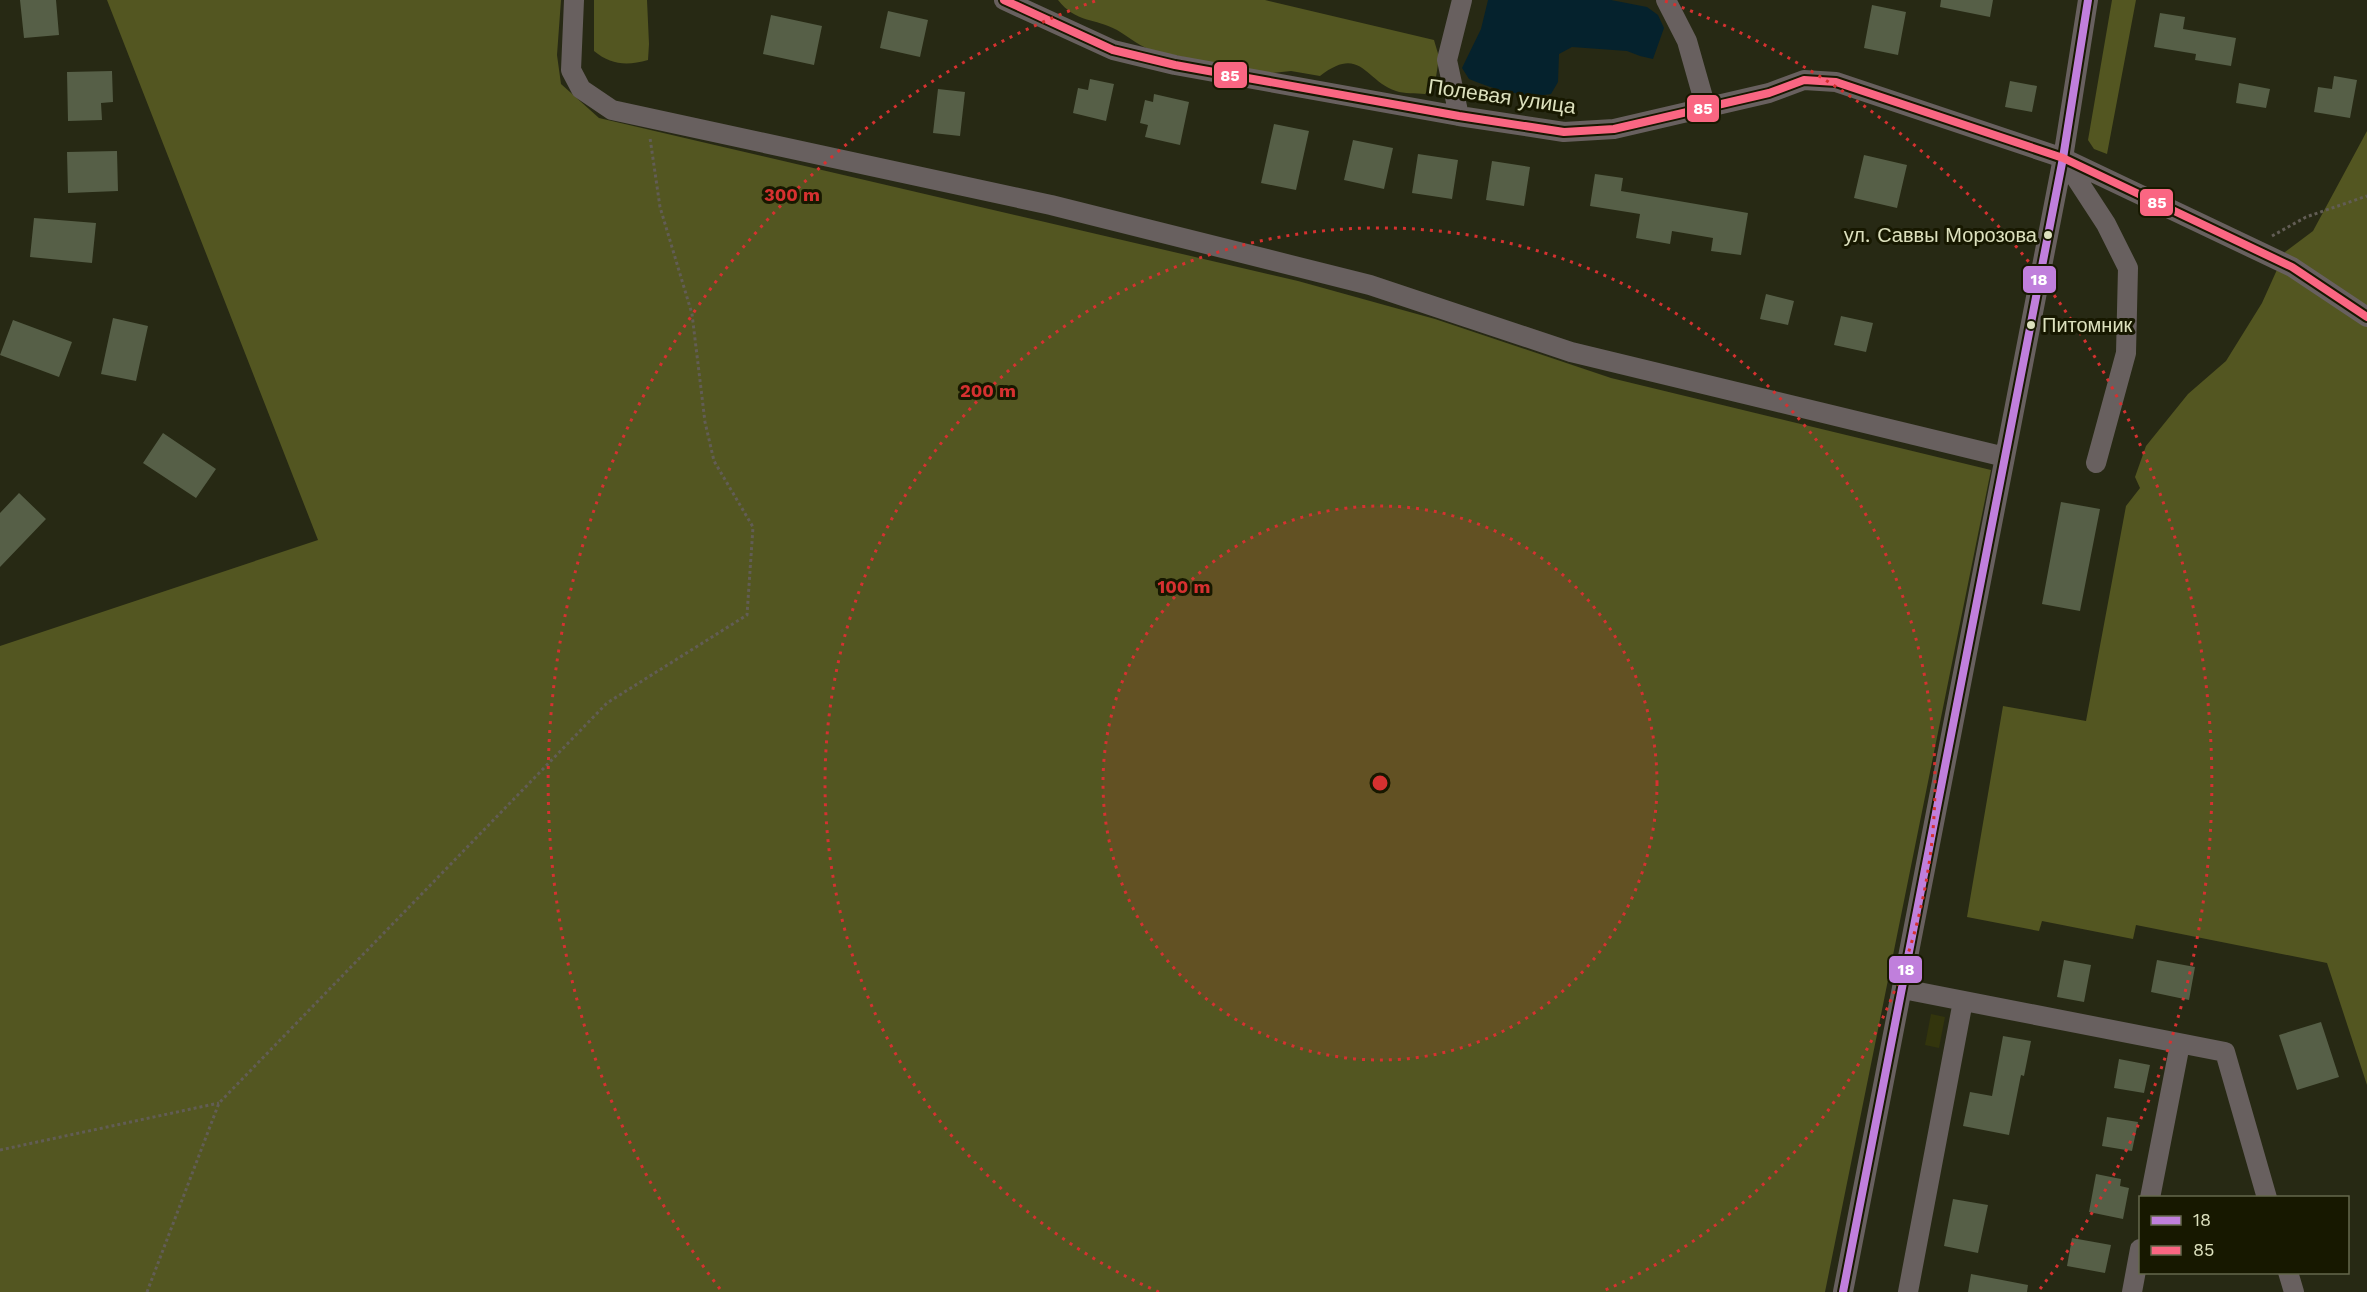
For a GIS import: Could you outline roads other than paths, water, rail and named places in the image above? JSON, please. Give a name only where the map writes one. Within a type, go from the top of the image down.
[{"type":"street","points":[[574,0],[572,70],[581,89],[612,110],[1051,205],[1370,285],[1571,352],[2005,457]]},
{"type":"street","name":"Полевая улица","points":[[1004,0],[1113,50],[1175,65],[1459,116],[1564,132],[1614,129],[1768,93],[1804,80],[1836,82],[2063,158],[2292,267],[2367,317]]},
{"type":"street","points":[[1459,116],[1447,60],[1462,0]]},
{"type":"street","points":[[1666,0],[1687,41],[1706,108]]},
{"type":"street","points":[[1843,1292],[2063,158],[2088,0]]},
{"type":"street","points":[[2063,158],[2106,224],[2128,267],[2126,353],[2096,463]]},
{"type":"street","points":[[1903,989],[2224,1052],[2267,1196]]},
{"type":"street","points":[[1908,1292],[1963,1001]]},
{"type":"street","points":[[2150,1196],[2180,1044]]},
{"type":"street","points":[[2132,1292],[2139,1254]]},
{"type":"street","points":[[2289,1274],[2294,1292]]},
{"type":"water","points":[[1488,0],[1611,0],[1647,7],[1658,15],[1664,28],[1653,59],[1627,51],[1572,47],[1559,54],[1558,82],[1551,94],[1520,94],[1469,79],[1462,68],[1481,29]]},
{"type":"place","name":"ул. Саввы Морозова","points":[[2048,235]]},
{"type":"place","name":"Питомник","points":[[2031,325]]}]
